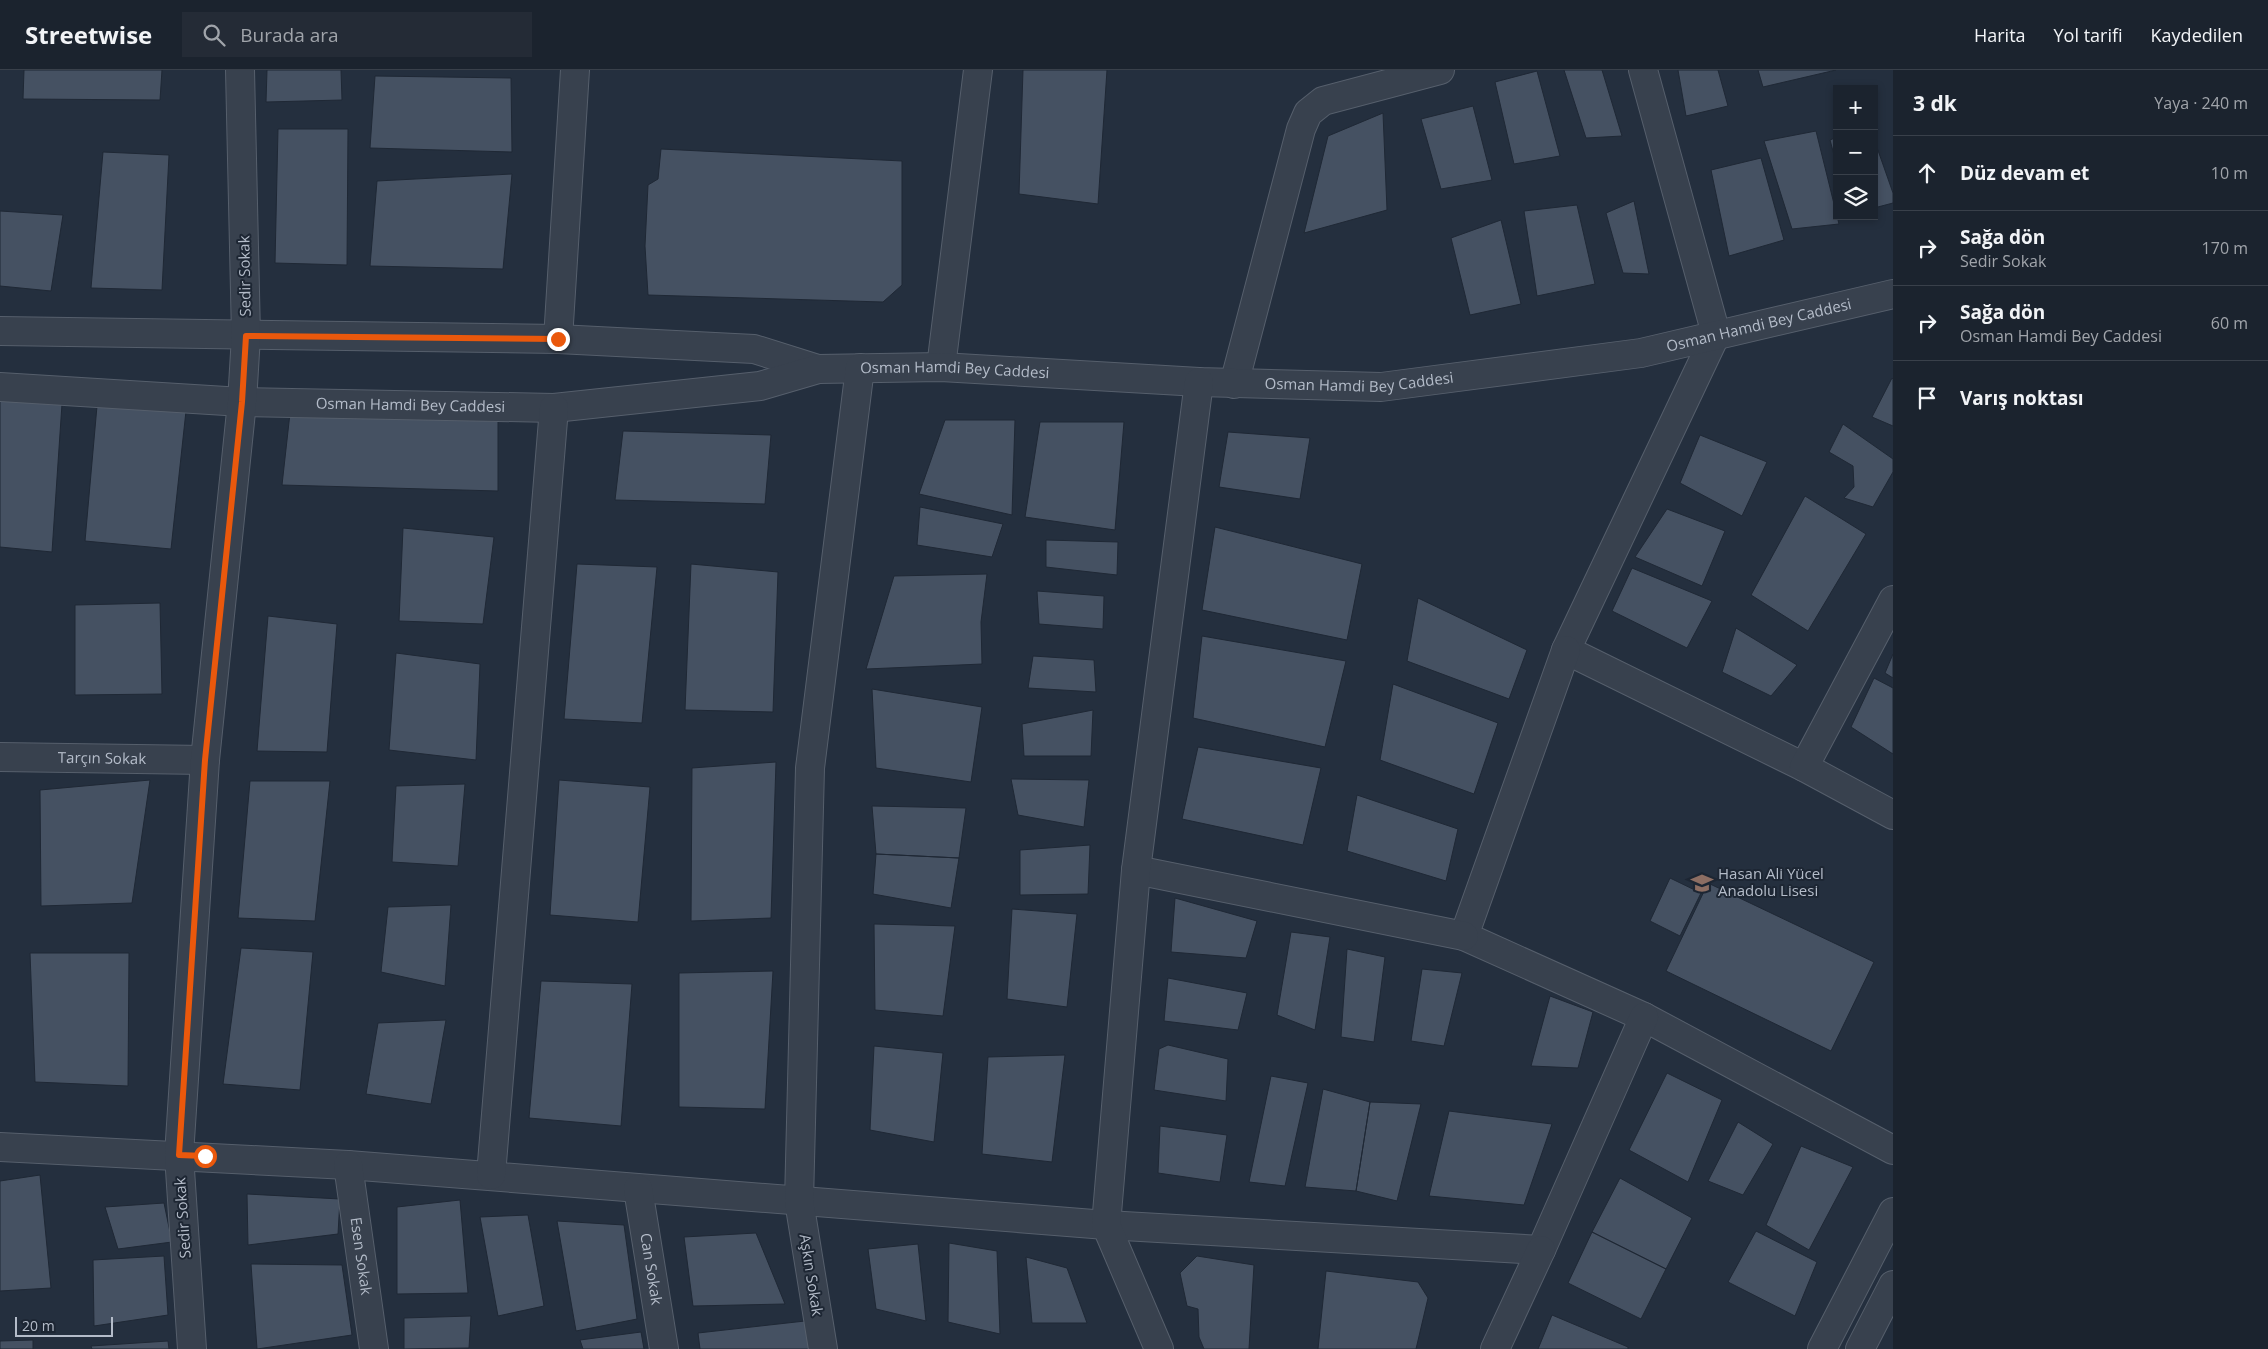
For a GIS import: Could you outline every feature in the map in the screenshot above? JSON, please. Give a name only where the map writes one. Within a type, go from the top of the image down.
[{"type":"street","name":"Sedir Sokak","points":[[192,1349],[179,1155],[205,760],[242,402],[246,336],[240,70]]},
{"type":"street","points":[[558,339],[575,70]]},
{"type":"street","points":[[940,367],[978,70]]},
{"type":"street","points":[[1234,384],[1300,129],[1308,113],[1329,99],[1440,70]]},
{"type":"street","points":[[1464,936],[1566,650],[1716,334],[1643,70]]},
{"type":"street","name":"Osman Hamdi Bey Caddesi","points":[[0,331],[558,339],[754,349],[818,368],[940,367],[1234,384],[1381,387],[1641,353],[1893,294]]},
{"type":"street","name":"Osman Hamdi Bey Caddesi","points":[[0,387],[242,402],[554,408],[760,386],[818,368]]},
{"type":"street","name":"Aşkın Sokak","points":[[823,1349],[799,1201],[810,768],[860,368]]},
{"type":"street","points":[[1159,1349],[1106,1225],[1136,870],[1199,382]]},
{"type":"street","points":[[491,1175],[554,408]]},
{"type":"street","points":[[1804,767],[1893,600]]},
{"type":"street","points":[[1566,650],[1804,767],[1893,815]]},
{"type":"street","name":"Tarçın Sokak","points":[[0,757],[205,760]]},
{"type":"street","points":[[1136,870],[1464,936],[1644,1017],[1893,1150]]},
{"type":"street","points":[[1495,1349],[1644,1017]]},
{"type":"street","points":[[0,1146],[348,1165],[1106,1225],[1541,1250]]},
{"type":"street","name":"Esen Sokak","points":[[348,1165],[374,1349]]},
{"type":"street","name":"Can Sokak","points":[[638,1189],[664,1349]]},
{"type":"street","points":[[1822,1349],[1893,1212]]},
{"type":"street","points":[[1860,1349],[1893,1285]]},
{"type":"building","points":[[24,70],[162,70],[160,100],[23,99]]},
{"type":"building","points":[[267,70],[341,70],[342,100],[266,102]]},
{"type":"building","points":[[1023,70],[1107,70],[1098,204],[1019,194]]},
{"type":"building","points":[[1564,70],[1602,70],[1622,136],[1586,138]]},
{"type":"building","points":[[1678,70],[1718,70],[1728,106],[1686,116]]},
{"type":"building","points":[[1758,70],[1836,70],[1763,87]]},
{"type":"building","points":[[1537,71],[1560,156],[1514,164],[1495,82]]},
{"type":"building","points":[[375,76],[511,78],[512,152],[370,148]]},
{"type":"building","points":[[1473,106],[1492,180],[1441,189],[1421,119]]},
{"type":"building","points":[[1383,113],[1387,210],[1304,233],[1328,136]]},
{"type":"building","points":[[278,129],[348,129],[347,265],[275,263]]},
{"type":"building","points":[[1816,131],[1833,200],[1833,220],[1838,220],[1839,224],[1792,229],[1764,141]]},
{"type":"building","points":[[1833,139],[1833,151],[1830,140]]},
{"type":"building","points":[[661,149],[902,161],[902,285],[883,302],[648,295],[645,246],[648,185],[658,179]]},
{"type":"building","points":[[1878,150],[1893,193],[1893,203],[1878,207]]},
{"type":"building","points":[[103,152],[169,155],[162,290],[91,288]]},
{"type":"building","points":[[1761,158],[1784,240],[1729,256],[1711,170]]},
{"type":"building","points":[[512,174],[503,269],[370,266],[377,181]]},
{"type":"building","points":[[1634,201],[1649,274],[1623,273],[1606,213]]},
{"type":"building","points":[[1577,205],[1595,284],[1537,296],[1524,211]]},
{"type":"building","points":[[0,211],[63,215],[51,291],[0,286]]},
{"type":"building","points":[[1501,220],[1521,304],[1470,315],[1451,238]]},
{"type":"building","points":[[1893,379],[1893,426],[1872,417]]},
{"type":"building","points":[[0,395],[62,404],[52,552],[0,547]]},
{"type":"building","points":[[97,406],[186,411],[171,549],[85,541]]},
{"type":"building","points":[[290,413],[498,421],[498,491],[282,485]]},
{"type":"building","points":[[945,420],[1015,420],[1012,515],[919,494]]},
{"type":"building","points":[[1040,422],[1124,422],[1115,530],[1025,517]]},
{"type":"building","points":[[1843,424],[1893,459],[1893,472],[1873,507],[1844,498],[1854,487],[1853,466],[1829,452]]},
{"type":"building","points":[[623,431],[771,435],[765,504],[615,500]]},
{"type":"building","points":[[1228,432],[1310,438],[1300,499],[1219,487]]},
{"type":"building","points":[[1700,435],[1767,462],[1742,516],[1680,483]]},
{"type":"building","points":[[1805,496],[1866,534],[1808,631],[1751,595]]},
{"type":"building","points":[[920,507],[1003,524],[992,557],[917,545]]},
{"type":"building","points":[[1667,509],[1725,531],[1702,586],[1635,557]]},
{"type":"building","points":[[1215,527],[1362,564],[1347,640],[1202,610]]},
{"type":"building","points":[[403,528],[494,537],[483,624],[399,621]]},
{"type":"building","points":[[1046,540],[1118,542],[1117,575],[1046,567]]},
{"type":"building","points":[[577,564],[657,567],[642,723],[564,719]]},
{"type":"building","points":[[691,564],[778,572],[773,712],[685,710]]},
{"type":"building","points":[[1632,568],[1712,601],[1687,648],[1612,611]]},
{"type":"building","points":[[987,574],[981,622],[982,664],[866,669],[894,576]]},
{"type":"building","points":[[1037,591],[1104,596],[1103,629],[1039,624]]},
{"type":"building","points":[[1418,598],[1527,650],[1509,699],[1407,661]]},
{"type":"building","points":[[160,603],[162,694],[75,695],[75,605]]},
{"type":"building","points":[[268,616],[337,624],[327,752],[257,751]]},
{"type":"building","points":[[1736,628],[1797,665],[1771,696],[1722,672]]},
{"type":"building","points":[[1202,636],[1346,661],[1325,747],[1193,718]]},
{"type":"building","points":[[396,653],[480,664],[476,760],[389,750]]},
{"type":"building","points":[[1893,654],[1893,678],[1885,673]]},
{"type":"building","points":[[1033,656],[1094,660],[1096,692],[1028,688]]},
{"type":"building","points":[[1874,678],[1893,688],[1893,754],[1851,727]]},
{"type":"building","points":[[1393,684],[1498,723],[1474,794],[1380,760]]},
{"type":"building","points":[[872,689],[982,707],[971,782],[876,768]]},
{"type":"building","points":[[1093,710],[1091,756],[1024,756],[1022,724]]},
{"type":"building","points":[[1198,747],[1321,768],[1303,845],[1182,819]]},
{"type":"building","points":[[776,762],[771,918],[691,921],[692,768]]},
{"type":"building","points":[[1011,779],[1089,780],[1084,827],[1018,815]]},
{"type":"building","points":[[150,780],[132,903],[41,906],[40,790]]},
{"type":"building","points":[[559,780],[650,787],[638,922],[550,915]]},
{"type":"building","points":[[250,781],[330,781],[315,921],[238,918]]},
{"type":"building","points":[[465,784],[458,866],[392,862],[396,786]]},
{"type":"building","points":[[1357,795],[1458,829],[1446,881],[1347,851]]},
{"type":"building","points":[[872,806],[966,808],[959,858],[876,854]]},
{"type":"building","points":[[1090,845],[1088,894],[1020,895],[1020,850]]},
{"type":"building","points":[[876,854],[959,858],[951,908],[873,894]]},
{"type":"building","points":[[1670,878],[1701,893],[1680,936],[1650,921]]},
{"type":"building","points":[[1708,883],[1874,962],[1831,1051],[1666,971]]},
{"type":"building","points":[[1175,898],[1257,921],[1246,958],[1171,952]]},
{"type":"building","points":[[451,905],[445,986],[381,972],[388,907]]},
{"type":"building","points":[[1012,909],[1077,914],[1067,1007],[1007,999]]},
{"type":"building","points":[[874,924],[955,926],[943,1016],[875,1010]]},
{"type":"building","points":[[1291,932],[1330,937],[1315,1030],[1277,1015]]},
{"type":"building","points":[[241,948],[313,952],[300,1090],[223,1084]]},
{"type":"building","points":[[1347,949],[1385,957],[1374,1042],[1341,1037]]},
{"type":"building","points":[[30,953],[129,953],[128,1086],[35,1082]]},
{"type":"building","points":[[1422,969],[1462,973],[1444,1046],[1411,1041]]},
{"type":"building","points":[[773,971],[765,1109],[679,1107],[679,973]]},
{"type":"building","points":[[1168,978],[1247,993],[1238,1030],[1164,1021]]},
{"type":"building","points":[[541,981],[632,984],[621,1126],[529,1118]]},
{"type":"building","points":[[1550,996],[1593,1012],[1578,1068],[1531,1066]]},
{"type":"building","points":[[446,1020],[431,1104],[366,1094],[378,1023]]},
{"type":"building","points":[[1168,1045],[1228,1059],[1226,1101],[1154,1090],[1159,1049]]},
{"type":"building","points":[[874,1046],[943,1053],[934,1142],[870,1130]]},
{"type":"building","points":[[1065,1055],[1052,1162],[982,1154],[988,1057]]},
{"type":"building","points":[[1667,1073],[1722,1100],[1688,1182],[1629,1150]]},
{"type":"building","points":[[1271,1076],[1308,1083],[1285,1186],[1249,1182]]},
{"type":"building","points":[[1323,1089],[1370,1102],[1356,1191],[1305,1187]]},
{"type":"building","points":[[1370,1102],[1421,1104],[1397,1201],[1356,1191]]},
{"type":"building","points":[[1449,1111],[1552,1124],[1524,1205],[1429,1196]]},
{"type":"building","points":[[1738,1122],[1773,1144],[1743,1195],[1708,1181]]},
{"type":"building","points":[[1160,1126],[1227,1135],[1220,1182],[1158,1173]]},
{"type":"building","points":[[1801,1146],[1853,1167],[1809,1250],[1766,1225]]},
{"type":"building","points":[[40,1175],[51,1288],[0,1291],[0,1181]]},
{"type":"building","points":[[1620,1178],[1692,1218],[1666,1269],[1592,1232]]},
{"type":"building","points":[[247,1194],[340,1199],[338,1234],[248,1245]]},
{"type":"building","points":[[460,1200],[468,1293],[397,1294],[397,1207]]},
{"type":"building","points":[[164,1203],[172,1242],[118,1249],[105,1207]]},
{"type":"building","points":[[528,1215],[544,1306],[498,1316],[480,1217]]},
{"type":"building","points":[[557,1221],[624,1225],[637,1319],[576,1331]]},
{"type":"building","points":[[1756,1231],[1817,1262],[1795,1316],[1728,1282]]},
{"type":"building","points":[[1592,1232],[1666,1269],[1641,1319],[1568,1283]]},
{"type":"building","points":[[756,1233],[785,1304],[693,1306],[684,1237]]},
{"type":"building","points":[[949,1243],[997,1251],[1000,1334],[948,1322]]},
{"type":"building","points":[[918,1244],[926,1321],[876,1309],[868,1249]]},
{"type":"building","points":[[164,1256],[168,1315],[94,1326],[93,1260]]},
{"type":"building","points":[[1197,1256],[1254,1265],[1249,1349],[1204,1349],[1199,1337],[1198,1309],[1187,1306],[1180,1273]]},
{"type":"building","points":[[1026,1257],[1067,1268],[1087,1323],[1032,1323]]},
{"type":"building","points":[[251,1264],[342,1265],[352,1335],[257,1349]]},
{"type":"building","points":[[1326,1271],[1418,1282],[1428,1298],[1416,1349],[1318,1349]]},
{"type":"building","points":[[1552,1315],[1628,1347],[1628,1349],[1538,1349]]},
{"type":"building","points":[[471,1316],[469,1348],[404,1349],[404,1318]]},
{"type":"building","points":[[805,1321],[809,1349],[700,1349],[698,1333]]},
{"type":"building","points":[[641,1332],[644,1349],[583,1349],[580,1340]]},
{"type":"building","points":[[33,1340],[33,1349],[0,1349],[0,1341]]},
{"type":"building","points":[[168,1341],[169,1349],[92,1349],[91,1346]]},
{"type":"place","name":"Hasan Ali Yücel Anadolu Lisesi","points":[[1702,883]]},
{"type":"route","points":[[205,1156],[179,1155],[205,760],[242,402],[246,336],[558,339]]}]
